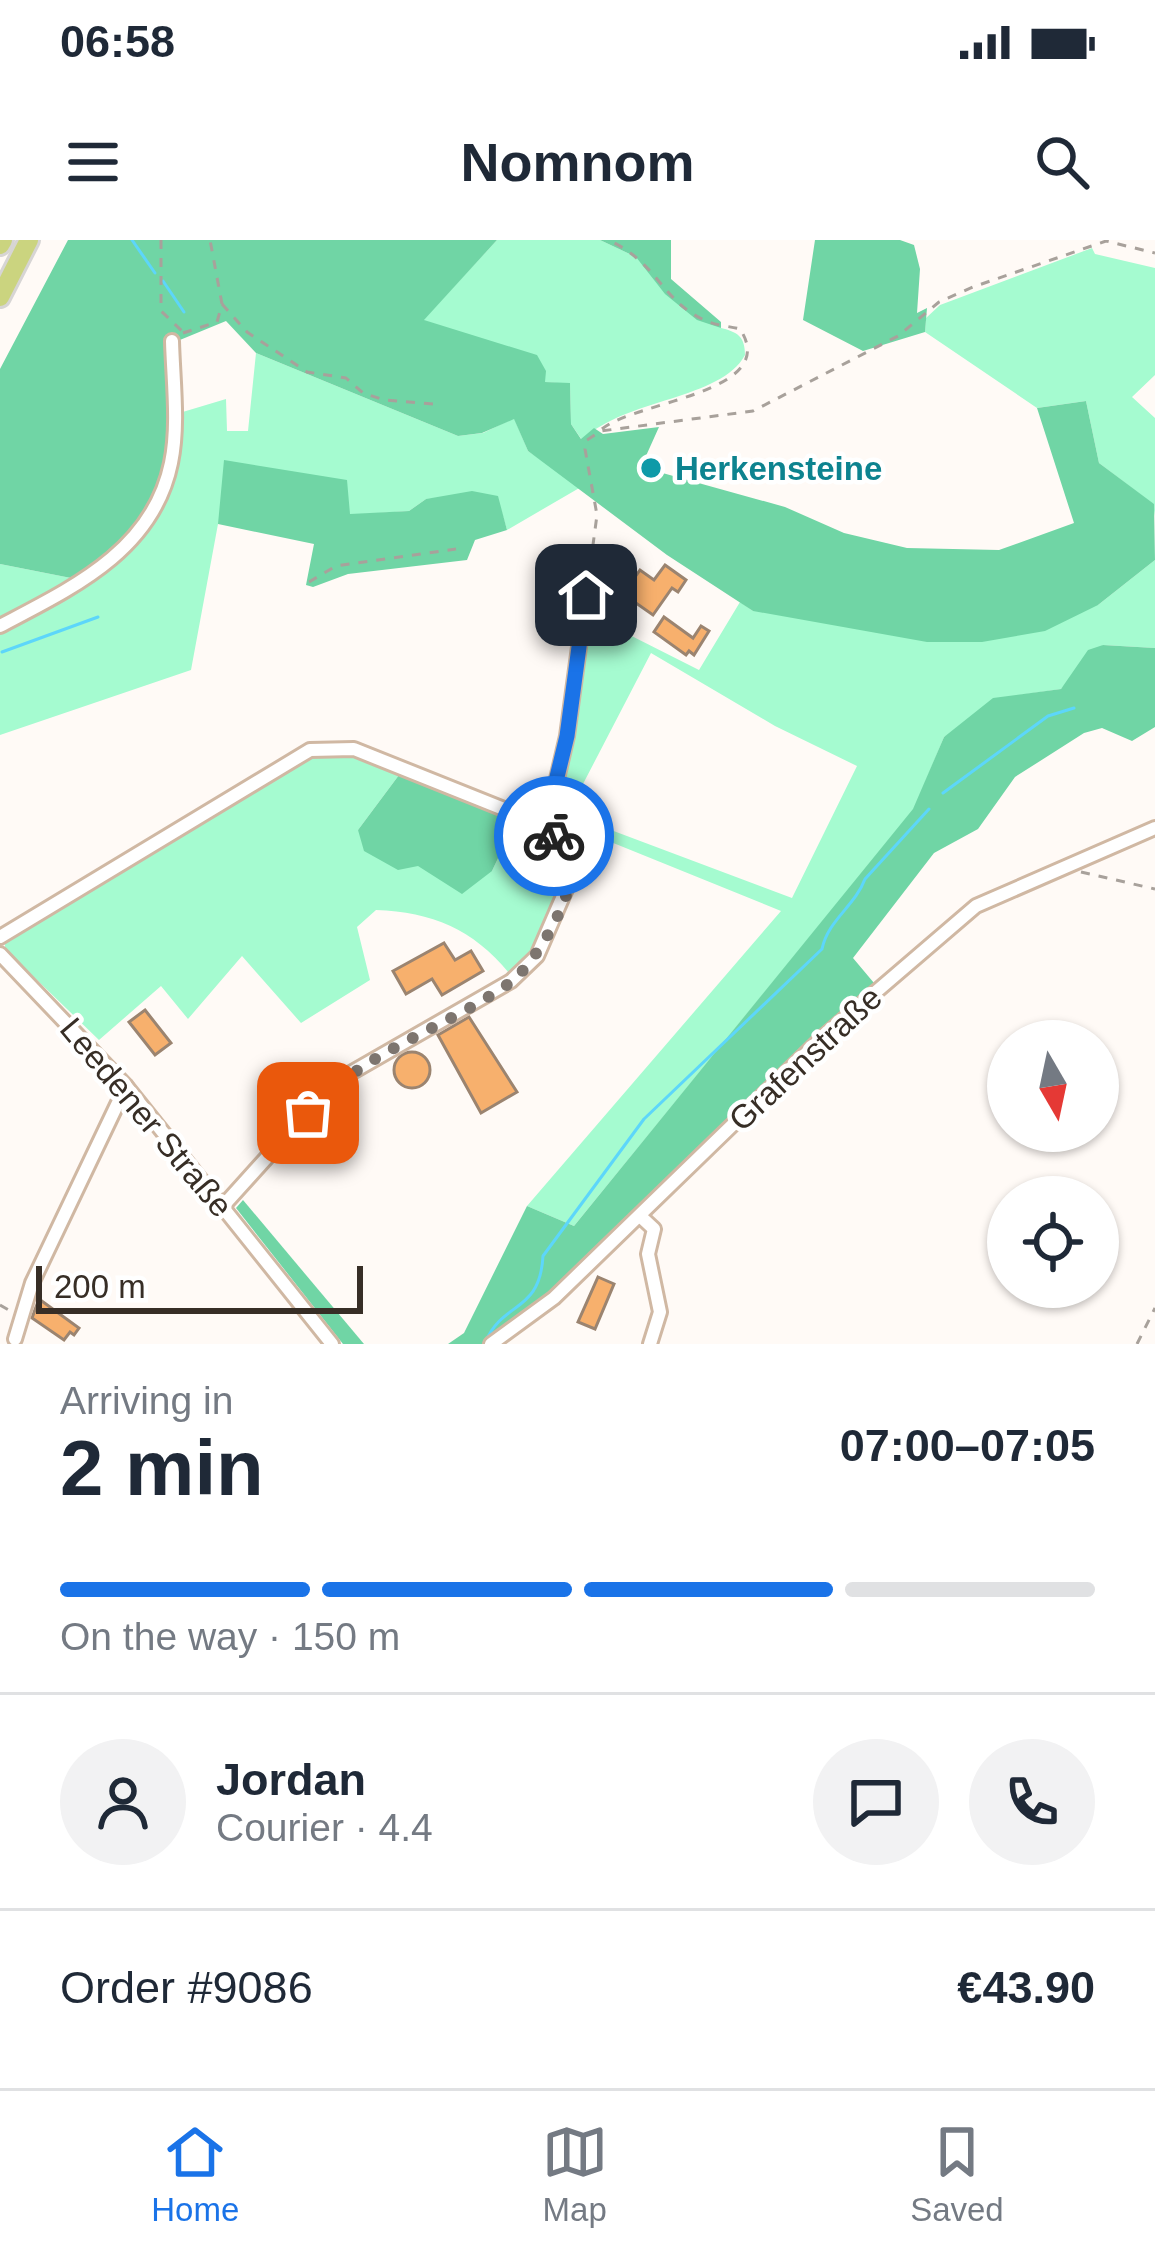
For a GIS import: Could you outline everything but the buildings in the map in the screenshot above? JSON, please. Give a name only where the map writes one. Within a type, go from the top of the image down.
[{"type":"highway","points":[[0,297],[29,240]]},
{"type":"street","points":[[0,626],[79,585],[123,550],[146,524],[172,461],[178,336]]},
{"type":"street","points":[[545,826],[567,736],[586,595]]},
{"type":"street","points":[[0,937],[310,750],[354,749],[545,826],[568,854],[570,880],[537,956],[511,981],[335,1082],[224,1205]]},
{"type":"street","name":"Grafenstraße","points":[[491,1344],[554,1298],[821,1039],[946,929],[976,906],[1155,827]]},
{"type":"street","name":"Leedener Straße","points":[[0,954],[126,1086],[332,1344]]},
{"type":"street","points":[[15,1339],[20,1317],[126,1086]]},
{"type":"street","points":[[640,1216],[654,1229],[648,1254],[660,1312],[650,1344]]},
{"type":"path","points":[[161,240],[161,311],[178,336],[217,322],[222,304],[210,240]]},
{"type":"path","points":[[586,595],[597,515],[586,440],[614,419],[722,384],[742,371],[748,356],[748,341],[740,329],[703,320],[668,295],[635,252],[608,240]]},
{"type":"path","points":[[601,430],[753,411],[898,335],[939,302],[1106,241],[1155,253]]},
{"type":"path","points":[[222,304],[247,332],[307,372],[346,378],[363,393],[384,400],[434,404]]},
{"type":"path","points":[[309,583],[336,566],[456,550]]},
{"type":"path","points":[[1064,866],[1155,890]]},
{"type":"path","points":[[0,1304],[20,1317]]},
{"type":"path","points":[[1137,1344],[1155,1308]]},
{"type":"green space","points":[[68,240],[497,240],[424,320],[537,355],[546,371],[545,382],[570,383],[571,424],[581,439],[594,428],[603,434],[659,427],[641,467],[785,507],[844,533],[907,548],[999,550],[1074,523],[1037,408],[1086,401],[1099,463],[1154,504],[1155,560],[1098,605],[1045,631],[982,642],[927,642],[753,611],[667,555],[528,451],[514,419],[482,433],[458,436],[256,353],[226,321],[175,342],[171,424],[162,476],[140,525],[122,547],[76,579],[0,564],[0,369]]},
{"type":"green space","points":[[497,240],[600,240],[636,257],[721,328],[736,334],[745,355],[716,381],[623,415],[582,440],[571,424],[570,384],[545,382],[423,320]]},
{"type":"green space","points":[[600,240],[671,240],[671,279],[721,322],[721,328],[697,320],[665,294],[636,257]]},
{"type":"green space","points":[[815,240],[900,240],[914,245],[920,269],[917,313],[927,308],[925,332],[863,351],[803,320]]},
{"type":"green space","points":[[1092,248],[1095,254],[1155,268],[1155,375],[1132,397],[1155,418],[1155,516],[1153,504],[1099,463],[1086,401],[1037,408],[925,332],[926,318],[940,305]]},
{"type":"green space","points":[[256,353],[458,436],[483,433],[514,418],[528,451],[581,487],[507,530],[497,496],[426,499],[409,511],[218,524],[191,670],[0,735],[0,634],[96,581],[136,546],[164,499],[176,414],[226,399],[227,431],[248,431]]},
{"type":"green space","points":[[224,460],[347,480],[350,514],[409,511],[426,499],[472,491],[498,496],[507,530],[475,540],[467,560],[348,574],[313,587],[306,585],[314,544],[218,524]]},
{"type":"green space","points":[[1155,560],[1155,648],[1103,645],[1061,689],[1020,695],[944,737],[914,809],[574,1226],[527,1206],[781,911],[554,819],[571,815],[792,898],[857,766],[775,726],[651,653],[570,809],[554,810],[590,615],[699,670],[740,602],[753,611],[1098,605]]},
{"type":"green space","points":[[0,564],[76,579],[0,617]]},
{"type":"green space","points":[[1103,645],[1155,648],[1155,727],[1132,741],[1102,728],[1084,733],[1015,777],[978,829],[934,853],[853,958],[874,983],[815,1033],[552,1292],[484,1344],[448,1344],[464,1333],[527,1206],[574,1226],[913,809],[944,737],[993,698],[1061,689],[1088,650]]},
{"type":"green space","points":[[314,755],[355,757],[399,775],[358,830],[418,866],[492,871],[515,822],[549,835],[563,855],[565,879],[532,955],[509,973],[481,945],[450,926],[415,914],[376,910],[357,927],[370,980],[301,1023],[242,956],[188,1019],[161,986],[99,1040],[5,949],[5,940]]},
{"type":"green space","points":[[399,775],[515,822],[492,871],[462,894],[418,866],[398,870],[364,851],[358,830]]},
{"type":"green space","points":[[243,1200],[364,1344],[343,1344],[236,1208]]},
{"type":"waterway","points":[[132,240],[155,273]]},
{"type":"waterway","points":[[163,281],[184,312]]},
{"type":"waterway","points":[[2,652],[98,617]]},
{"type":"waterway","points":[[943,793],[1048,716],[1074,708]]},
{"type":"waterway","points":[[486,1341],[493,1328],[535,1288],[543,1256],[644,1119],[822,949],[865,879],[929,809]]},
{"type":"way so far","points":[[308,1113],[335,1082],[511,981],[537,956],[570,880],[568,854],[554,836]]},
{"type":"place","name":"Herkensteine","points":[[651,468]]},
{"type":"route","points":[[554,836],[545,826],[567,736],[586,595]]}]
